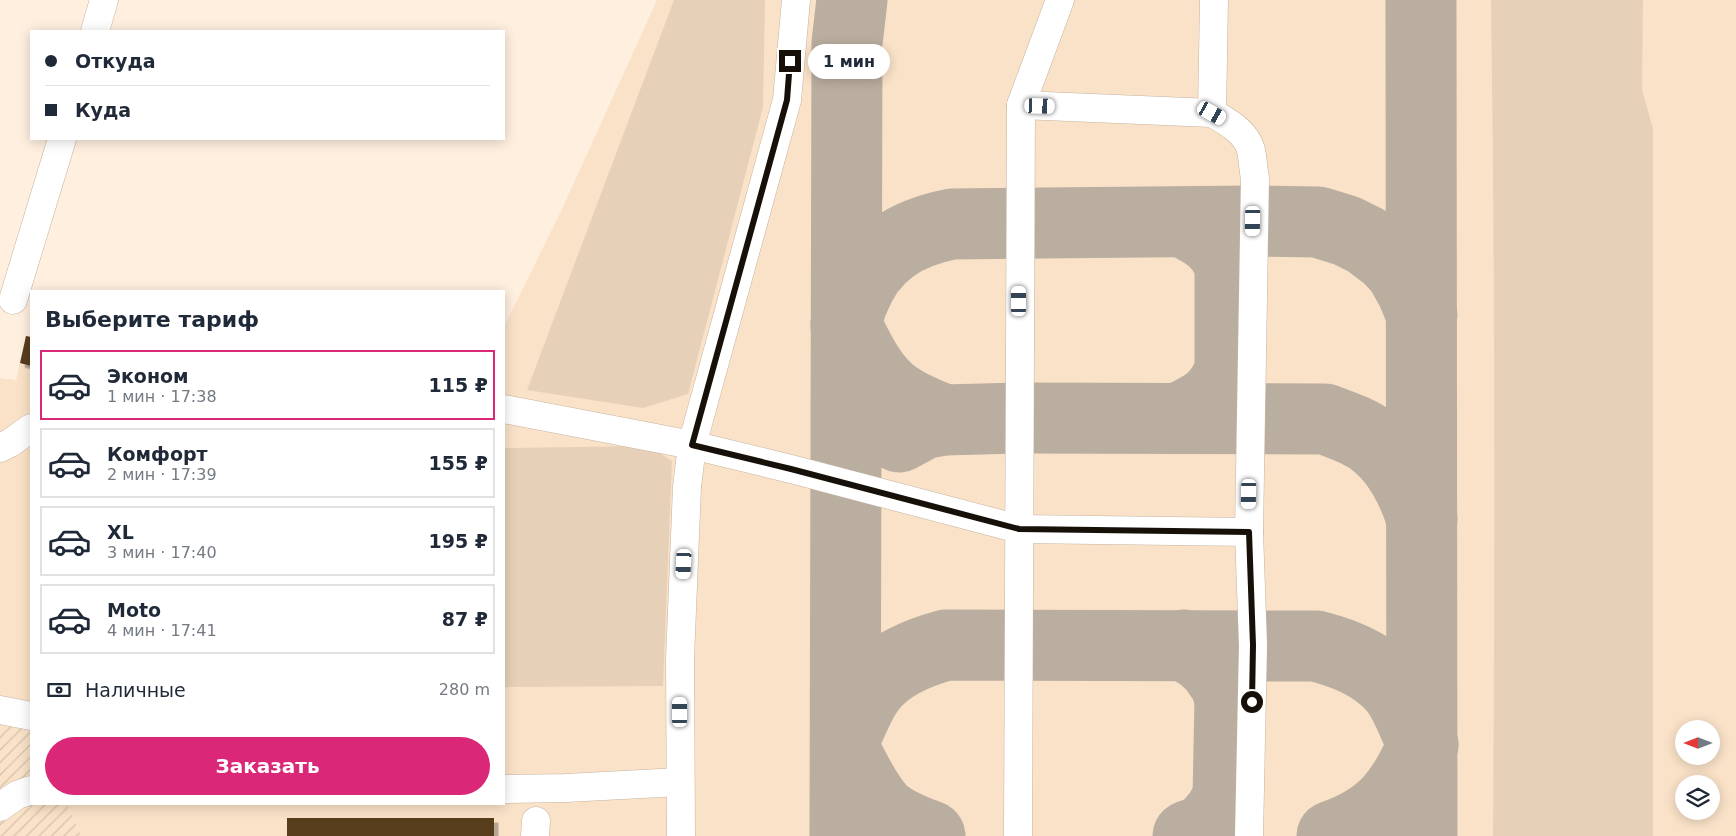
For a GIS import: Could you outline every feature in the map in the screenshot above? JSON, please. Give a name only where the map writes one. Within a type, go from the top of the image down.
[{"type":"lane","points":[[95,30],[104,0]]},
{"type":"lane","points":[[681,836],[680,659],[687,487],[692,445],[787,100],[796,0]]},
{"type":"lane","points":[[1018,836],[1021,105],[1060,0]]},
{"type":"lane","points":[[1212,113],[1214,0]]},
{"type":"lane","points":[[1021,105],[1212,113],[1231,124],[1244,137],[1251,150],[1254,178],[1249,532],[1253,645],[1249,836]]},
{"type":"lane","points":[[15,301],[62,140]]},
{"type":"lane","points":[[505,409],[692,445],[1019,529],[1249,532]]},
{"type":"lane","points":[[0,448],[30,429]]},
{"type":"lane","points":[[0,710],[30,716]]},
{"type":"lane","points":[[505,789],[680,782]]},
{"type":"lane","points":[[0,807],[30,790]]},
{"type":"shaded area","points":[[657,0],[1736,0],[1736,836],[81,836],[67,805],[505,805],[505,325],[562,209]]},
{"type":"shaded area","points":[[674,0],[765,0],[763,107],[688,394],[643,408],[527,390]]},
{"type":"shaded area","points":[[1491,0],[1643,0],[1642,90],[1653,129],[1653,836],[1493,836],[1494,418]]},
{"type":"shaded area","points":[[20,363],[30,366],[30,727],[0,723],[0,378],[16,380]]},
{"type":"shaded area","points":[[649,446],[672,461],[663,686],[505,687],[505,448]]},
{"type":"shaded area","points":[[0,723],[30,727],[30,805],[67,805],[81,836],[0,836]]},
{"type":"building","points":[[26,336],[30,337],[30,366],[20,363]]},
{"type":"building","points":[[287,818],[494,818],[494,836],[287,836]]},
{"type":"taxiway","points":[[845,836],[847,43],[852,0]]},
{"type":"taxiway","points":[[1421,0],[1422,836]]},
{"type":"taxiway","points":[[1179,418],[1210,400],[1221,388],[1230,370],[1230,266],[1222,251],[1212,239],[1183,222]]},
{"type":"taxiway","points":[[944,420],[904,401],[889,391],[867,365],[846,325],[861,283],[881,257],[892,248],[920,233],[952,224],[1318,222],[1347,231],[1367,241],[1388,257],[1400,270],[1412,291],[1422,315]]},
{"type":"taxiway","points":[[899,437],[923,424],[944,420],[1019,418],[1325,419],[1363,435],[1374,442],[1391,458],[1404,477],[1422,519]]},
{"type":"taxiway","points":[[846,736],[865,695],[876,681],[903,661],[946,645],[1316,646],[1358,661],[1385,679],[1402,699],[1423,745],[1407,777],[1388,802],[1364,821],[1332,836]]},
{"type":"taxiway","points":[[1184,645],[1202,656],[1213,666],[1225,683],[1230,699],[1228,797],[1220,812],[1211,823],[1202,831],[1188,836]]},
{"type":"taxiway","points":[[846,753],[866,790],[881,810],[897,822],[930,836]]},
{"type":"route","points":[[790,61],[787,100],[692,445],[1019,529],[1249,532],[1253,645],[1252,702]]}]
